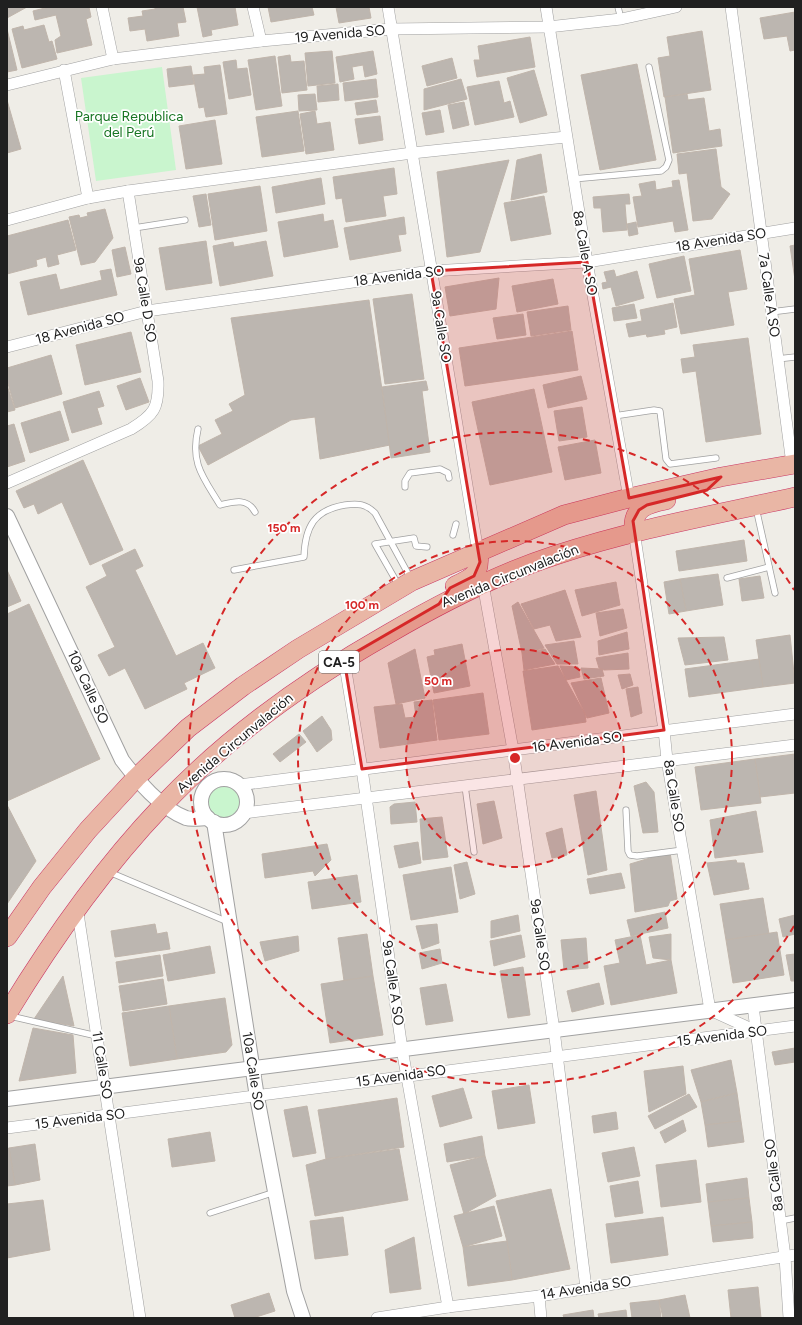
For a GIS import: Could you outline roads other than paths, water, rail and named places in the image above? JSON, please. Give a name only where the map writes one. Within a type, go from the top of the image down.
[{"type":"highway","name":"CA-5","points":[[7,937],[42,887],[88,830],[136,778],[188,728],[243,686],[298,649],[406,585],[478,552],[564,516],[629,498],[721,477],[793,464]]},
{"type":"highway","points":[[634,531],[634,517],[643,507],[652,503],[707,490],[721,477]]},
{"type":"highway","name":"Avenida Circunvalación","points":[[7,1015],[38,963],[77,907],[105,870],[163,804],[205,777],[249,727],[288,696],[344,658],[439,604],[483,584],[554,556],[634,531],[795,497]]},
{"type":"highway","points":[[439,604],[450,588],[474,576],[480,562],[478,552]]},
{"type":"highway","points":[[7,996],[38,963]]},
{"type":"street","points":[[102,7],[113,59]]},
{"type":"street","points":[[254,7],[261,41]]},
{"type":"street","name":"9a Calle SO","points":[[388,7],[478,552]]},
{"type":"street","name":"8a Calle A SO","points":[[546,7],[548,27],[587,262],[629,498]]},
{"type":"street","name":"19 Avenida SO","points":[[7,85],[113,59],[261,41],[391,29],[548,27],[621,19],[676,7]]},
{"type":"street","name":"7a Calle A SO","points":[[731,7],[777,359],[793,464]]},
{"type":"street","points":[[64,70],[88,198]]},
{"type":"street","points":[[7,220],[88,198],[128,191],[412,153],[566,137]]},
{"type":"street","name":"9a Calle D SO","points":[[7,483],[131,429],[148,419],[156,409],[159,396],[158,381],[128,191]]},
{"type":"street","name":"18 Avenida SO","points":[[7,347],[147,311],[431,271],[587,262],[795,228]]},
{"type":"street","name":"10a Calle SO","points":[[7,516],[122,760],[136,778],[163,804],[187,818],[211,820],[230,922],[252,1070],[294,1291],[303,1318]]},
{"type":"street","name":"8a Calle SO","points":[[634,531],[664,730],[667,760],[710,1010]]},
{"type":"street","name":"9a Calle SO","points":[[483,584],[517,779],[554,1030],[586,1288]]},
{"type":"street","name":"9a Calle A SO","points":[[344,658],[362,769],[402,1049],[448,1307]]},
{"type":"street","name":"16 Avenida SO","points":[[239,785],[795,714]]},
{"type":"street","name":"16 Avenida SO","points":[[244,813],[795,744]]},
{"type":"street","points":[[205,777],[225,779],[239,785],[244,791],[246,798],[244,813],[240,819],[227,824],[211,820],[203,812],[201,804],[205,777]]},
{"type":"street","name":"11 Calle SO","points":[[77,907],[140,1318]]},
{"type":"street","name":"15 Avenida SO","points":[[7,1099],[252,1070],[402,1049],[795,1000]]},
{"type":"street","name":"8a Calle SO","points":[[753,1006],[780,1221],[790,1256],[789,1318]]},
{"type":"street","points":[[710,1010],[757,1032]]},
{"type":"street","name":"15 Avenida SO","points":[[7,1128],[257,1097],[407,1075],[795,1026]]},
{"type":"street","name":"14 Avenida SO","points":[[377,1318],[448,1307],[538,1296],[790,1256]]},
{"type":"street","points":[[538,1296],[541,1318]]},
{"type":"lane","points":[[618,7],[621,19]]},
{"type":"lane","points":[[573,179],[661,171],[666,167],[669,160],[649,67]]},
{"type":"lane","points":[[134,228],[185,220]]},
{"type":"lane","points":[[771,312],[795,309]]},
{"type":"lane","points":[[777,359],[795,357]]},
{"type":"lane","points":[[614,416],[654,410],[660,411],[666,459],[670,464],[716,458]]},
{"type":"lane","points":[[198,429],[194,446],[199,470],[220,505],[235,501],[246,502],[252,506],[255,512]]},
{"type":"lane","points":[[405,487],[405,481],[410,473],[440,469],[448,473],[449,478]]},
{"type":"lane","points":[[234,570],[304,557],[305,538],[319,514],[335,507],[356,503],[368,506],[375,514],[389,542],[406,585]]},
{"type":"lane","points":[[755,506],[775,593]]},
{"type":"lane","points":[[453,535],[456,524]]},
{"type":"lane","points":[[406,585],[375,544],[414,538],[416,546],[426,547]]},
{"type":"lane","points":[[726,578],[770,567]]},
{"type":"lane","points":[[464,786],[474,852]]},
{"type":"lane","points":[[626,810],[628,851],[630,855],[637,856],[682,850]]},
{"type":"lane","points":[[105,870],[230,922]]},
{"type":"lane","points":[[7,1015],[97,1036]]},
{"type":"lane","points":[[210,1213],[275,1192]]},
{"type":"lane","points":[[780,1221],[795,1218]]},
{"type":"park label","name":"Parque Republica del Perú","points":[[129,124]]}]
